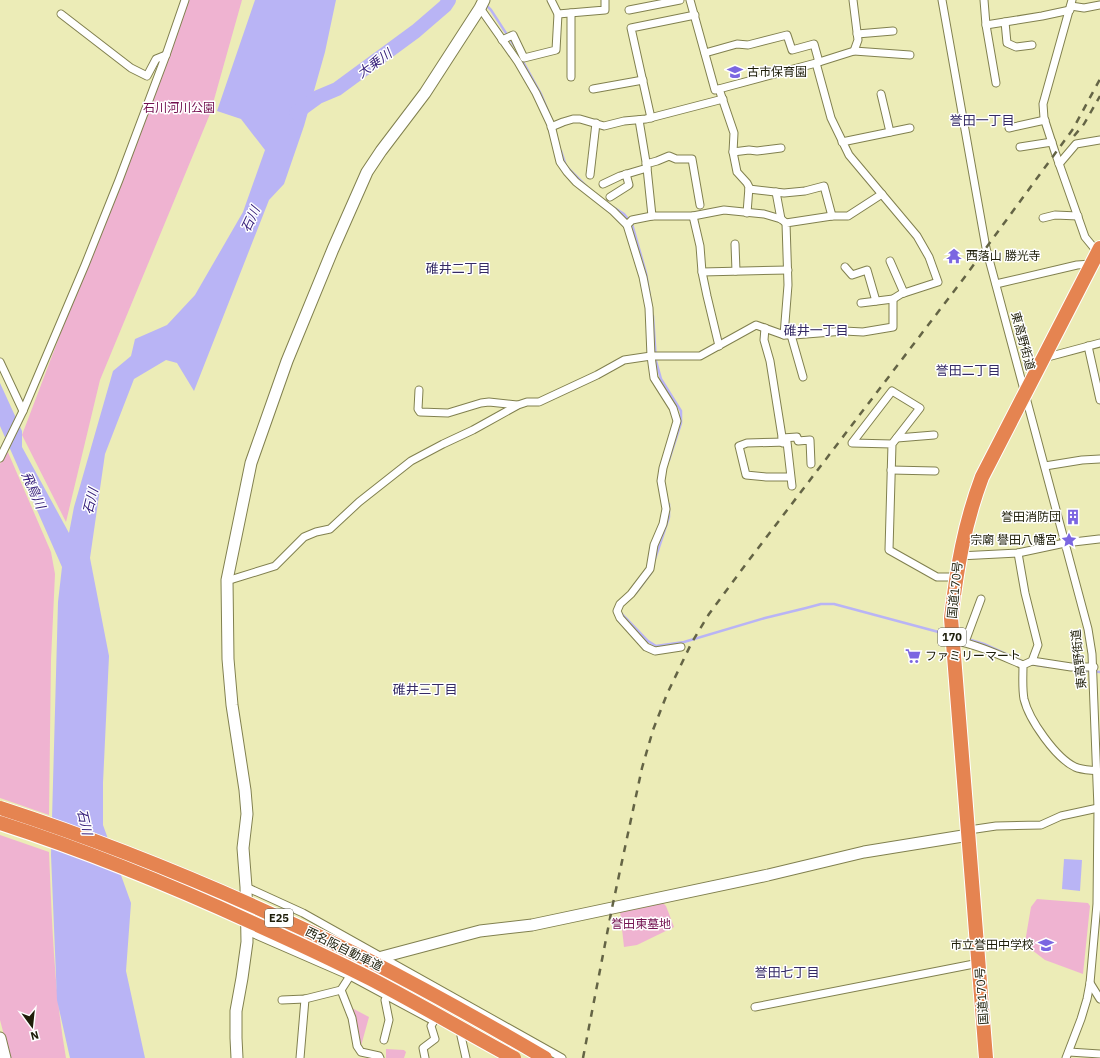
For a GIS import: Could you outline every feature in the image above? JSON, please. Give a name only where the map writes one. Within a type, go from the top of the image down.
[{"type":"highway","name":"国道170号","points":[[986,1058],[969,832],[959,641],[951,618],[956,577],[959,556],[973,502],[982,478],[1097,255]]},
{"type":"highway","name":"西名阪自動車道","points":[[0,808],[112,847],[254,906],[369,961],[457,1007],[545,1058]]},
{"type":"highway","name":"西名阪自動車道","points":[[0,823],[47,838],[112,862],[316,952],[371,979],[514,1058]]},
{"type":"street","points":[[2,450],[23,411],[85,265],[119,180],[185,0]]},
{"type":"street","points":[[502,40],[513,35],[524,58],[556,50],[558,14],[550,0]]},
{"type":"street","points":[[558,14],[605,10],[605,0]]},
{"type":"street","points":[[629,10],[680,0]]},
{"type":"street","points":[[690,0],[715,90],[854,51],[910,54]]},
{"type":"street","points":[[852,0],[858,40],[854,51]]},
{"type":"street","name":"東高野街道","points":[[942,0],[986,248],[1088,629],[1094,670],[1098,718],[1097,904],[1090,983],[1082,1019],[1067,1055]]},
{"type":"street","points":[[984,0],[986,25],[996,83]]},
{"type":"street","points":[[237,1058],[236,1011],[247,942],[246,887],[242,848],[247,814],[245,790],[232,705],[228,659],[227,580],[251,463],[287,361],[344,223],[367,172],[425,93],[482,4],[502,40],[518,62],[536,93],[551,127],[560,162],[576,182],[613,211],[627,226],[643,277],[649,308],[651,356],[654,378],[673,408],[677,421],[663,468],[661,481],[666,509],[663,524],[654,545],[650,569],[631,594],[620,604],[618,611],[620,618],[646,647],[655,651],[681,647]]},
{"type":"street","points":[[986,25],[1005,22],[1071,5],[1084,8],[1100,5]]},
{"type":"street","points":[[996,284],[1078,265],[1097,255],[1085,237],[1045,120],[1043,104],[1071,5]]},
{"type":"street","points":[[571,13],[571,77]]},
{"type":"street","points":[[60,14],[139,73],[147,76],[156,59],[166,55]]},
{"type":"street","points":[[651,118],[631,28],[695,15]]},
{"type":"street","points":[[1005,22],[1007,43],[1016,47],[1032,45]]},
{"type":"street","points":[[857,34],[893,31]]},
{"type":"street","points":[[705,52],[737,44],[748,45],[787,34],[792,50],[814,44],[831,118],[842,142],[849,155],[917,236],[929,257],[938,282],[904,293],[893,299],[860,303]]},
{"type":"street","points":[[593,89],[643,80]]},
{"type":"street","points":[[719,89],[734,133],[733,152],[737,172],[747,183],[749,189],[747,213]]},
{"type":"street","points":[[881,94],[890,132]]},
{"type":"street","points":[[551,127],[573,119],[580,119],[604,126],[624,121],[651,118],[722,99]]},
{"type":"street","points":[[639,120],[647,166],[652,216]]},
{"type":"street","points":[[1009,128],[1045,120]]},
{"type":"street","points":[[590,176],[596,124]]},
{"type":"street","points":[[842,142],[910,128]]},
{"type":"street","points":[[1059,164],[1076,144],[1100,140]]},
{"type":"street","points":[[1020,147],[1052,142]]},
{"type":"street","points":[[733,152],[780,148]]},
{"type":"street","points":[[603,184],[669,156],[676,159],[692,159],[700,206]]},
{"type":"street","points":[[610,197],[629,185],[626,174]]},
{"type":"street","points":[[749,189],[784,193],[805,191],[824,186],[832,216]]},
{"type":"street","points":[[776,192],[784,221],[788,270],[788,335],[803,377]]},
{"type":"street","points":[[627,226],[632,220],[652,216],[693,216],[724,210],[764,214],[784,221],[832,216],[848,216],[882,194]]},
{"type":"street","points":[[1044,218],[1055,215],[1078,216]]},
{"type":"street","points":[[693,216],[700,246],[702,272],[719,346]]},
{"type":"street","points":[[735,244],[736,271]]},
{"type":"street","points":[[890,261],[904,293]]},
{"type":"street","points":[[845,267],[852,274],[867,270],[876,301]]},
{"type":"street","points":[[702,272],[788,270]]},
{"type":"street","points":[[227,580],[275,566],[304,537],[316,532],[330,529],[359,502],[411,461],[473,430],[518,405],[527,402],[539,402],[597,375],[624,360],[651,356],[700,356],[756,325],[788,335],[844,331],[863,332],[894,326],[893,299]]},
{"type":"street","points":[[765,328],[764,340],[770,361],[783,441],[787,442],[792,486]]},
{"type":"street","points":[[1043,358],[1100,343]]},
{"type":"street","points":[[1088,346],[1100,400]]},
{"type":"street","points":[[0,362],[23,411]]},
{"type":"street","points":[[419,390],[418,409],[420,412],[448,413],[480,403],[489,402],[518,405]]},
{"type":"street","points":[[892,444],[852,443],[892,391],[920,408],[892,444],[889,550],[937,577],[956,577]]},
{"type":"street","points":[[897,438],[934,435]]},
{"type":"street","points":[[791,477],[766,478],[746,475],[738,446],[783,441],[797,437],[798,441],[810,440],[811,464]]},
{"type":"street","points":[[1045,466],[1082,460],[1100,459]]},
{"type":"street","points":[[891,470],[935,471]]},
{"type":"street","points":[[959,556],[1018,553],[1065,543],[1099,539]]},
{"type":"street","points":[[1018,553],[1025,593],[1038,645],[1032,661]]},
{"type":"street","points":[[980,599],[959,641],[988,649],[1023,665],[1032,661],[1094,670]]},
{"type":"street","points":[[1023,665],[1023,690],[1025,701],[1029,711],[1052,748],[1064,760],[1075,767],[1097,771]]},
{"type":"street","points":[[282,1000],[305,999],[341,990],[350,976],[382,957],[480,932],[532,925],[768,875],[864,852],[996,826],[1041,826],[1061,816],[1098,808]]},
{"type":"street","points":[[246,887],[303,913],[562,1058]]},
{"type":"street","points":[[246,931],[350,976],[501,1058]]},
{"type":"street","points":[[755,1007],[979,963]]},
{"type":"street","points":[[1090,983],[1100,999]]},
{"type":"street","points":[[341,990],[352,1018],[356,1046],[361,1052],[379,1056],[380,1058]]},
{"type":"street","points":[[384,1040],[389,1020],[385,1000],[387,996]]},
{"type":"street","points":[[300,1058],[305,999]]},
{"type":"street","points":[[425,1058],[423,1048],[435,1040],[431,1026],[434,1021]]},
{"type":"street","points":[[461,1036],[466,1058]]},
{"type":"street","points":[[0,1038],[5,1058]]},
{"type":"street","points":[[1067,1055],[1100,1054]]},
{"type":"green space","name":"石川河川公園","points":[[187,0],[242,0],[210,114],[100,380],[66,522],[22,435]]},
{"type":"green space","points":[[7,450],[51,552],[55,574],[51,660],[49,815],[0,798],[0,464]]},
{"type":"green space","points":[[0,835],[49,852],[56,981],[66,1058],[10,1058],[0,1020]]},
{"type":"green space","points":[[1037,899],[1088,903],[1090,906],[1083,974],[1045,960],[1032,950],[1024,948],[1031,907]]},
{"type":"green space","name":"誉田東墓地","points":[[662,902],[666,906],[674,927],[637,945],[624,947],[620,911]]},
{"type":"green space","points":[[352,1008],[369,1017],[361,1046],[357,1023]]},
{"type":"green space","points":[[386,1049],[404,1050],[406,1052],[404,1058],[386,1058]]},
{"type":"water","points":[[255,0],[336,0],[325,52],[304,126],[284,184],[269,200],[194,391],[177,363],[166,360],[134,379],[105,454],[90,558],[109,656],[103,783],[103,825],[131,903],[126,971],[145,1058],[70,1058],[57,1000],[51,855],[58,602],[62,567],[0,426],[0,383],[22,431],[22,447],[69,533],[74,507],[113,371],[131,356],[135,339],[167,325],[195,295],[243,212],[265,150],[241,119],[217,111]]},
{"type":"water","points":[[1064,859],[1082,860],[1080,891],[1062,889]]},
{"type":"waterway","name":"大乗川","points":[[296,113],[318,97],[337,89],[416,31],[445,6],[449,0]]},
{"type":"waterway","points":[[486,5],[491,10],[515,47]]},
{"type":"waterway","points":[[521,58],[541,94],[550,116]]},
{"type":"waterway","points":[[561,151],[566,166],[587,187]]},
{"type":"waterway","points":[[613,207],[624,214],[632,224],[646,273],[651,303]]},
{"type":"waterway","points":[[653,316],[656,361],[661,379],[681,411],[681,423],[669,460]]},
{"type":"waterway","points":[[655,559],[669,517],[669,504]]},
{"type":"waterway","points":[[636,593],[651,573]]},
{"type":"waterway","points":[[621,613],[648,641],[656,646],[684,642],[765,618],[821,604],[834,604],[946,634]]},
{"type":"waterway","points":[[961,637],[984,644],[1024,662]]},
{"type":"waterway","points":[[1030,664],[1049,667]]},
{"type":"waterway","points":[[1076,670],[1100,672]]},
{"type":"railway","points":[[583,1058],[612,908],[642,768],[653,730],[667,694],[691,644],[709,614],[746,564],[964,278],[1073,129],[1100,79]]},
{"type":"railway","points":[[1074,136],[1084,124],[1100,96]]},
{"type":"place","name":"古市保育園","points":[[735,72]]},
{"type":"place","name":"西落山 勝光寺","points":[[954,256]]},
{"type":"place","name":"誉田消防団","points":[[1073,517]]},
{"type":"place","name":"宗廟 譽田八幡宮","points":[[1069,540]]},
{"type":"place","name":"ファミリーマート","points":[[913,656]]},
{"type":"place","name":"市立誉田中学校","points":[[1046,945]]},
{"type":"district","name":"誉田一丁目","points":[[982,120]]},
{"type":"district","name":"碓井二丁目","points":[[458,268]]},
{"type":"district","name":"碓井一丁目","points":[[816,330]]},
{"type":"district","name":"誉田二丁目","points":[[968,370]]},
{"type":"district","name":"碓井三丁目","points":[[425,689]]},
{"type":"district","name":"誉田七丁目","points":[[787,972]]},
{"type":"water label","name":"石川","points":[[250,219]]},
{"type":"water label","name":"飛鳥川","points":[[34,490]]},
{"type":"water label","name":"石川","points":[[90,501]]},
{"type":"water label","name":"石川","points":[[85,822]]}]
